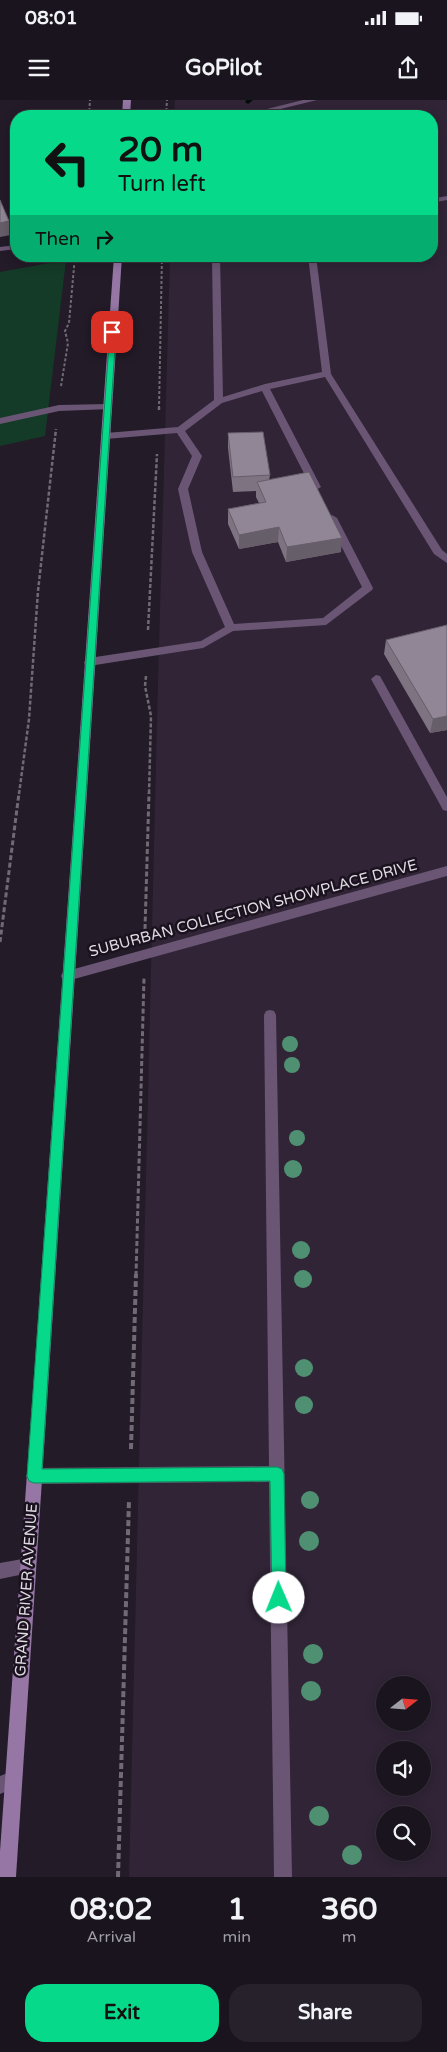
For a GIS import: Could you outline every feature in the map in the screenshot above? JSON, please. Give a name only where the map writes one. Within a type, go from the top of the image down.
[{"type":"main road","name":"GRAND RIVER AVENUE","points":[[7,1877],[6,1782],[28,1566],[118,262]]},
{"type":"lane","points":[[269,110],[313,100]]},
{"type":"lane","points":[[216,262],[219,401]]},
{"type":"lane","points":[[313,262],[327,374],[438,552],[447,560]]},
{"type":"lane","points":[[106,436],[180,430],[219,401],[265,387],[327,374]]},
{"type":"lane","points":[[89,662],[203,644],[231,628],[326,622],[368,588],[265,387]]},
{"type":"lane","points":[[0,421],[58,408],[108,407]]},
{"type":"lane","points":[[180,430],[197,456],[183,489],[196,552],[231,628]]},
{"type":"lane","points":[[376,679],[447,807]]},
{"type":"lane","name":"SUBURBAN COLLECTION SHOWPLACE DRIVE","points":[[68,976],[447,871]]},
{"type":"lane","points":[[270,1015],[283,1877]]},
{"type":"lane","points":[[34,1476],[277,1474]]},
{"type":"lane","points":[[0,1571],[28,1566]]},
{"type":"path","points":[[0,942],[29,719],[38,591],[58,408],[68,344],[65,331],[69,322],[74,262]]},
{"type":"path","points":[[118,1877],[151,716],[146,686],[158,432],[162,262]]},
{"type":"shaded area","points":[[175,100],[447,100],[447,1877],[129,1877],[170,262],[438,262],[438,110],[174,110]]},
{"type":"green space","points":[[55,262],[66,262],[45,436],[0,446],[0,272]]},
{"type":"building","points":[[0,200],[9,221],[0,223]]},
{"type":"building","points":[[263,432],[270,475],[233,477],[228,433]]},
{"type":"building","points":[[309,472],[342,538],[287,547],[279,527],[239,535],[228,509],[266,502],[257,482]]},
{"type":"building","points":[[447,625],[447,716],[433,719],[386,640]]},
{"type":"route","points":[[112,332],[34,1476],[277,1474],[279,1598]]}]
